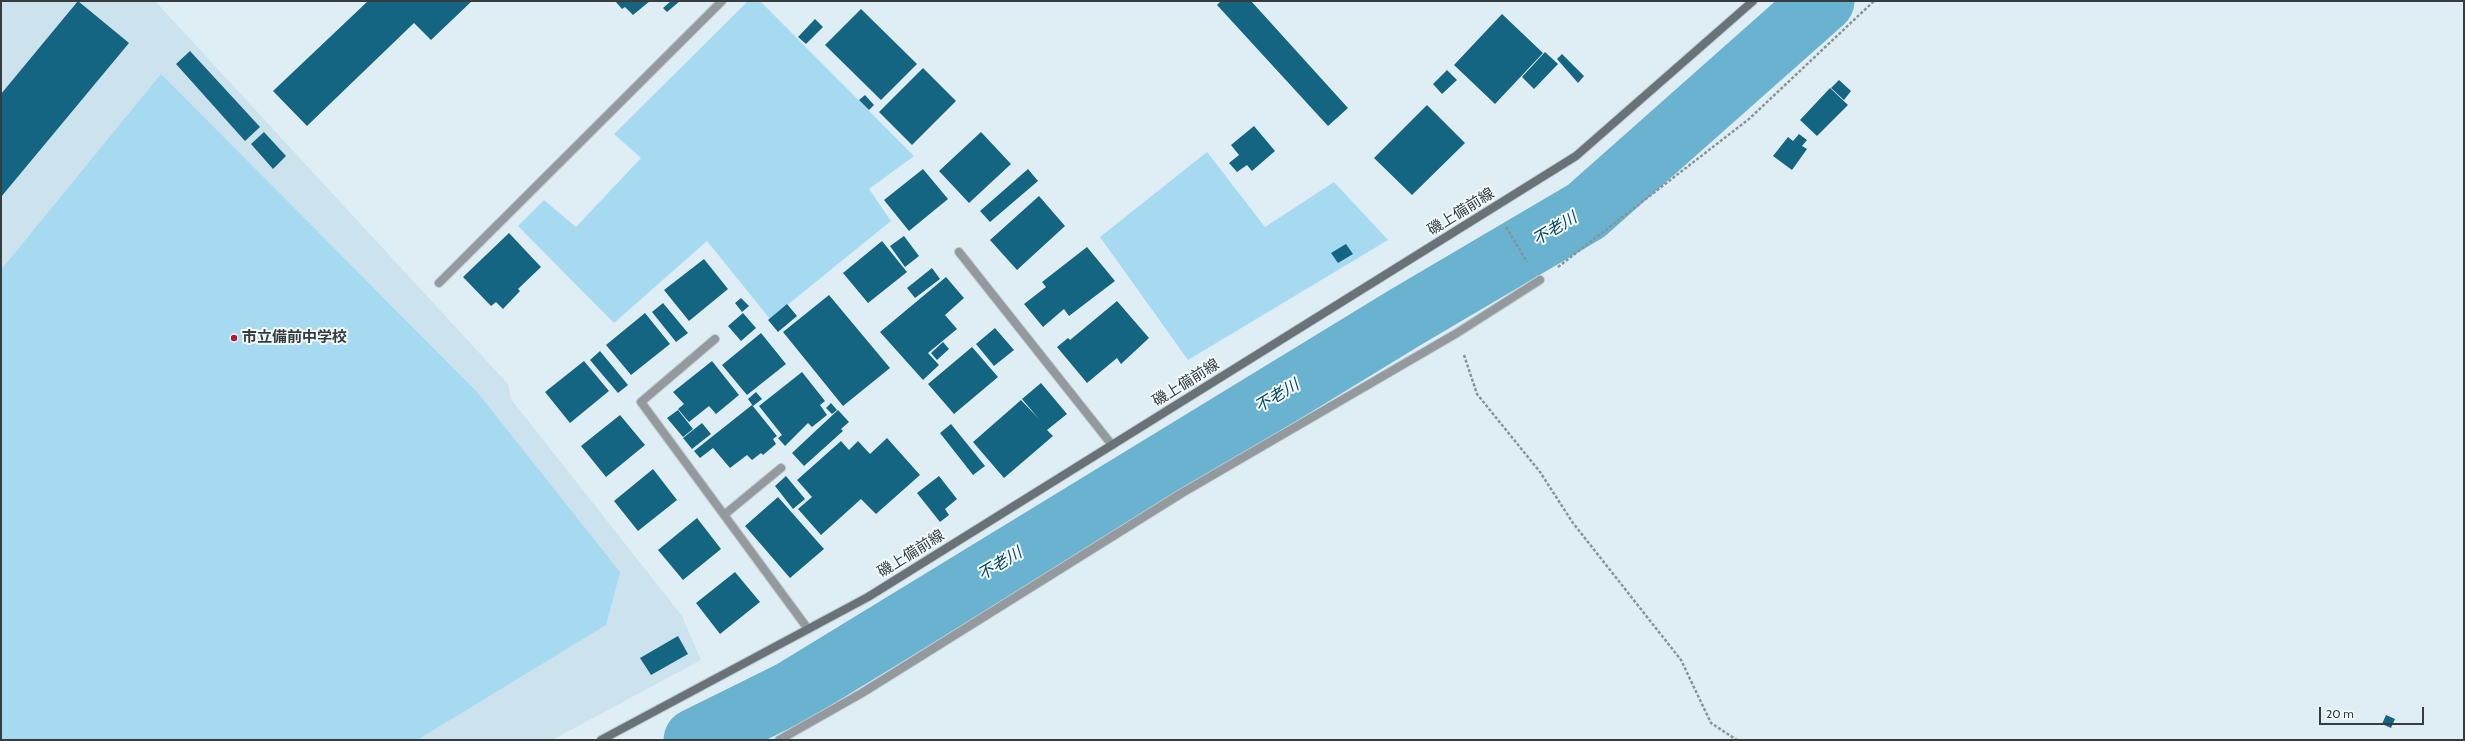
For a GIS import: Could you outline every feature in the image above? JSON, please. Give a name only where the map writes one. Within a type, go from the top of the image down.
[{"type":"main road","name":"磯上備前線","points":[[601,740],[868,597],[1576,156],[1753,1]]},
{"type":"street","points":[[439,283],[722,1]]},
{"type":"street","points":[[959,252],[1112,445]]},
{"type":"street","points":[[779,740],[862,693],[1182,492],[1457,333],[1540,280]]},
{"type":"street","points":[[715,339],[641,402],[808,629]]},
{"type":"street","points":[[724,515],[781,468]]},
{"type":"path","points":[[1540,280],[1586,247],[1749,119],[1874,1]]},
{"type":"path","points":[[1508,231],[1529,264]]},
{"type":"path","points":[[1457,333],[1477,394],[1540,472],[1573,523],[1681,660],[1711,723],[1737,740]]},
{"type":"shaded area","name":"市立備前中学校","points":[[1,1],[155,1],[508,384],[511,399],[682,616],[701,660],[552,740],[1,740]]},
{"type":"shaded area","points":[[748,1],[760,1],[914,156],[869,189],[891,221],[770,319],[707,241],[614,323],[518,226],[544,200],[576,227],[641,158],[614,134]]},
{"type":"shaded area","name":"市立備前中学校","points":[[161,74],[477,392],[620,572],[606,625],[417,740],[1,740],[1,270]]},
{"type":"shaded area","points":[[1207,152],[1265,227],[1334,182],[1388,240],[1188,360],[1100,237]]},
{"type":"building","points":[[78,1],[129,43],[1,197],[1,94]]},
{"type":"building","points":[[368,1],[472,1],[431,40],[414,23],[307,126],[273,91]]},
{"type":"building","points":[[615,1],[650,1],[633,15],[625,7],[622,9]]},
{"type":"building","points":[[671,1],[680,1],[667,12],[663,8]]},
{"type":"building","points":[[1221,1],[1251,1],[1348,108],[1328,126],[1217,5]]},
{"type":"building","points":[[861,9],[917,64],[881,100],[825,45]]},
{"type":"building","points":[[1502,14],[1543,53],[1495,104],[1454,65]]},
{"type":"building","points":[[815,19],[823,27],[806,44],[798,37]]},
{"type":"building","points":[[190,51],[260,127],[245,141],[176,64]]},
{"type":"building","points":[[1545,52],[1558,64],[1534,89],[1522,77]]},
{"type":"building","points":[[1562,54],[1584,76],[1578,83],[1557,59]]},
{"type":"building","points":[[923,68],[956,101],[912,145],[879,112]]},
{"type":"building","points":[[1447,70],[1457,80],[1442,94],[1433,84]]},
{"type":"building","points":[[1839,80],[1851,91],[1844,100],[1831,88]]},
{"type":"building","points":[[1830,88],[1848,105],[1817,136],[1800,120]]},
{"type":"building","points":[[865,95],[874,105],[869,110],[859,100]]},
{"type":"building","points":[[1427,105],[1465,143],[1412,195],[1374,158]]},
{"type":"building","points":[[1254,126],[1275,151],[1252,171],[1247,165],[1237,172],[1229,163],[1239,155],[1231,145]]},
{"type":"building","points":[[264,132],[286,156],[273,169],[251,144]]},
{"type":"building","points":[[981,132],[1011,164],[969,203],[939,171]]},
{"type":"building","points":[[1799,134],[1807,140],[1802,146],[1807,149],[1792,170],[1773,156],[1788,137],[1793,141]]},
{"type":"building","points":[[923,169],[948,199],[909,231],[884,200]]},
{"type":"building","points":[[1028,169],[1038,181],[990,222],[980,211]]},
{"type":"building","points":[[1039,196],[1065,226],[1017,270],[990,240]]},
{"type":"building","points":[[509,233],[541,267],[518,289],[520,291],[503,309],[496,302],[491,306],[463,277]]},
{"type":"building","points":[[904,236],[919,256],[905,267],[890,246]]},
{"type":"building","points":[[882,241],[907,272],[868,303],[843,273]]},
{"type":"building","points":[[1346,244],[1353,254],[1338,263],[1331,253]]},
{"type":"building","points":[[1087,247],[1115,281],[1069,316],[1064,309],[1043,327],[1024,304],[1046,287],[1042,282]]},
{"type":"building","points":[[704,259],[728,289],[689,321],[664,290]]},
{"type":"building","points":[[932,268],[940,279],[915,298],[907,288]]},
{"type":"building","points":[[946,277],[964,298],[945,315],[957,329],[928,353],[939,365],[923,380],[880,332]]},
{"type":"building","points":[[829,295],[890,368],[843,406],[783,332]]},
{"type":"building","points":[[741,298],[749,306],[742,312],[735,303]]},
{"type":"building","points":[[1117,301],[1149,338],[1121,364],[1117,358],[1087,383],[1057,347],[1068,338],[1070,340]]},
{"type":"building","points":[[663,303],[688,333],[676,342],[652,312]]},
{"type":"building","points":[[787,304],[797,316],[778,332],[768,320]]},
{"type":"building","points":[[645,313],[670,344],[631,375],[606,345]]},
{"type":"building","points":[[743,313],[756,328],[741,341],[728,326]]},
{"type":"building","points":[[995,328],[1014,350],[994,366],[976,344]]},
{"type":"building","points":[[761,333],[786,364],[747,395],[722,365]]},
{"type":"building","points":[[943,342],[949,349],[937,360],[931,353]]},
{"type":"building","points":[[972,347],[998,377],[954,414],[928,384]]},
{"type":"building","points":[[600,351],[628,385],[618,393],[590,360]]},
{"type":"building","points":[[584,361],[609,391],[570,423],[545,392]]},
{"type":"building","points":[[712,361],[739,395],[716,414],[709,406],[689,422],[678,409],[684,404],[673,392]]},
{"type":"building","points":[[802,372],[825,401],[820,405],[827,415],[812,427],[808,423],[785,446],[778,438],[782,435],[759,406]]},
{"type":"building","points":[[1041,383],[1067,414],[1047,430],[1053,436],[1004,478],[973,442],[1021,400],[1039,419],[1022,399]]},
{"type":"building","points":[[756,392],[762,399],[753,406],[748,399]]},
{"type":"building","points":[[831,403],[837,410],[832,414],[826,408]]},
{"type":"building","points":[[752,405],[777,436],[773,439],[776,444],[763,455],[761,453],[752,460],[747,455],[730,468],[713,448],[700,458],[694,451]]},
{"type":"building","points":[[678,410],[693,429],[683,437],[667,418]]},
{"type":"building","points":[[838,410],[849,422],[841,429],[843,431],[804,466],[792,453]]},
{"type":"building","points":[[620,415],[645,445],[606,477],[581,446]]},
{"type":"building","points":[[702,423],[711,434],[692,449],[683,438]]},
{"type":"building","points":[[951,424],[985,466],[973,475],[940,433]]},
{"type":"building","points":[[887,438],[920,475],[876,514],[861,499],[821,535],[798,509],[812,497],[797,480],[841,441],[849,450],[858,441],[870,454]]},
{"type":"building","points":[[653,469],[677,500],[638,531],[614,501]]},
{"type":"building","points":[[786,476],[805,499],[793,509],[775,486]]},
{"type":"building","points":[[939,476],[957,499],[945,509],[949,515],[940,522],[917,493]]},
{"type":"building","points":[[778,497],[824,549],[790,578],[745,526]]},
{"type":"building","points":[[697,518],[721,549],[683,580],[658,550]]},
{"type":"building","points":[[735,572],[760,602],[720,634],[696,603]]},
{"type":"building","points":[[678,636],[688,654],[651,675],[640,658]]},
{"type":"building","points":[[2386,715],[2395,719],[2391,728],[2382,724]]},
{"type":"waterway","name":"不老川","points":[[695,740],[792,692],[1406,317],[1586,211],[1823,1]]},
{"type":"place","name":"市立備前中学校","points":[[234,338]]}]
